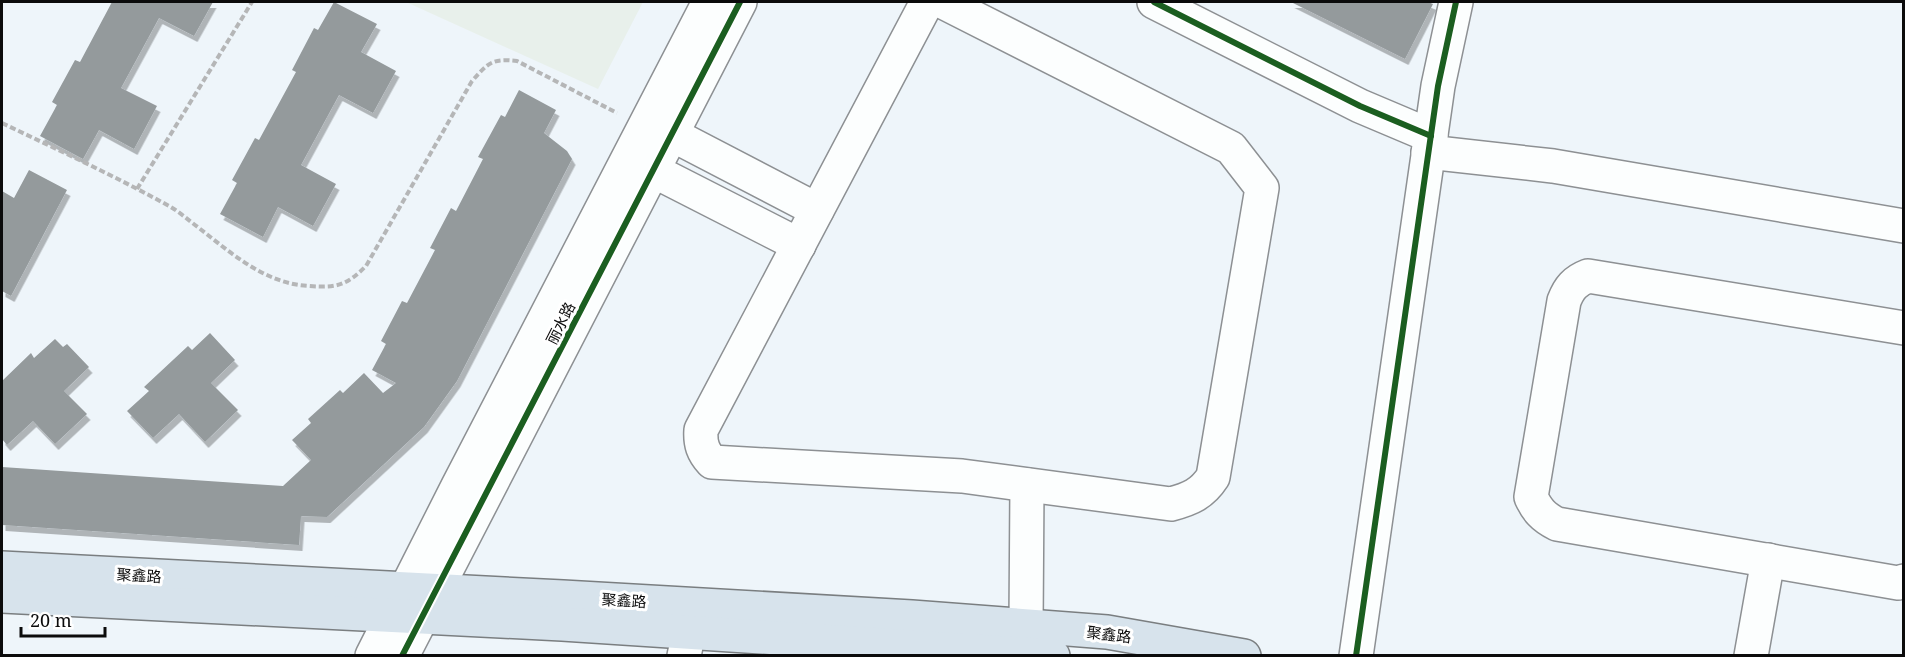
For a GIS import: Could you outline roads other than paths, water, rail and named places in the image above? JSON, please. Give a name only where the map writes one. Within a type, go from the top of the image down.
[{"type":"main road","name":"聚鑫路","points":[[2,568],[414,602],[686,643],[1016,645],[1107,632],[1244,656]]},
{"type":"main road","name":"聚鑫路","points":[[2,596],[414,602],[912,617],[1053,656]]},
{"type":"street","name":"丽水路","points":[[372,656],[414,602],[652,170],[658,131],[709,2]]},
{"type":"street","name":"丽水路","points":[[402,656],[414,602],[658,131],[740,2]]},
{"type":"street","points":[[927,2],[701,430],[700,439],[706,454],[712,462],[962,476],[1171,504],[1191,498],[1207,486],[1213,477],[1262,189],[1231,148],[943,2]]},
{"type":"street","points":[[1154,2],[1360,106],[1429,144],[1904,226]]},
{"type":"street","points":[[1356,656],[1429,144],[1438,86],[1456,2]]},
{"type":"street","points":[[658,131],[817,210]]},
{"type":"street","points":[[652,170],[799,245]]},
{"type":"street","points":[[1904,328],[1588,276],[1573,285],[1564,301],[1531,496],[1537,510],[1546,519],[1557,524],[1898,582],[1904,581]]},
{"type":"street","points":[[1016,645],[1027,485]]},
{"type":"street","points":[[1751,656],[1768,560]]}]
